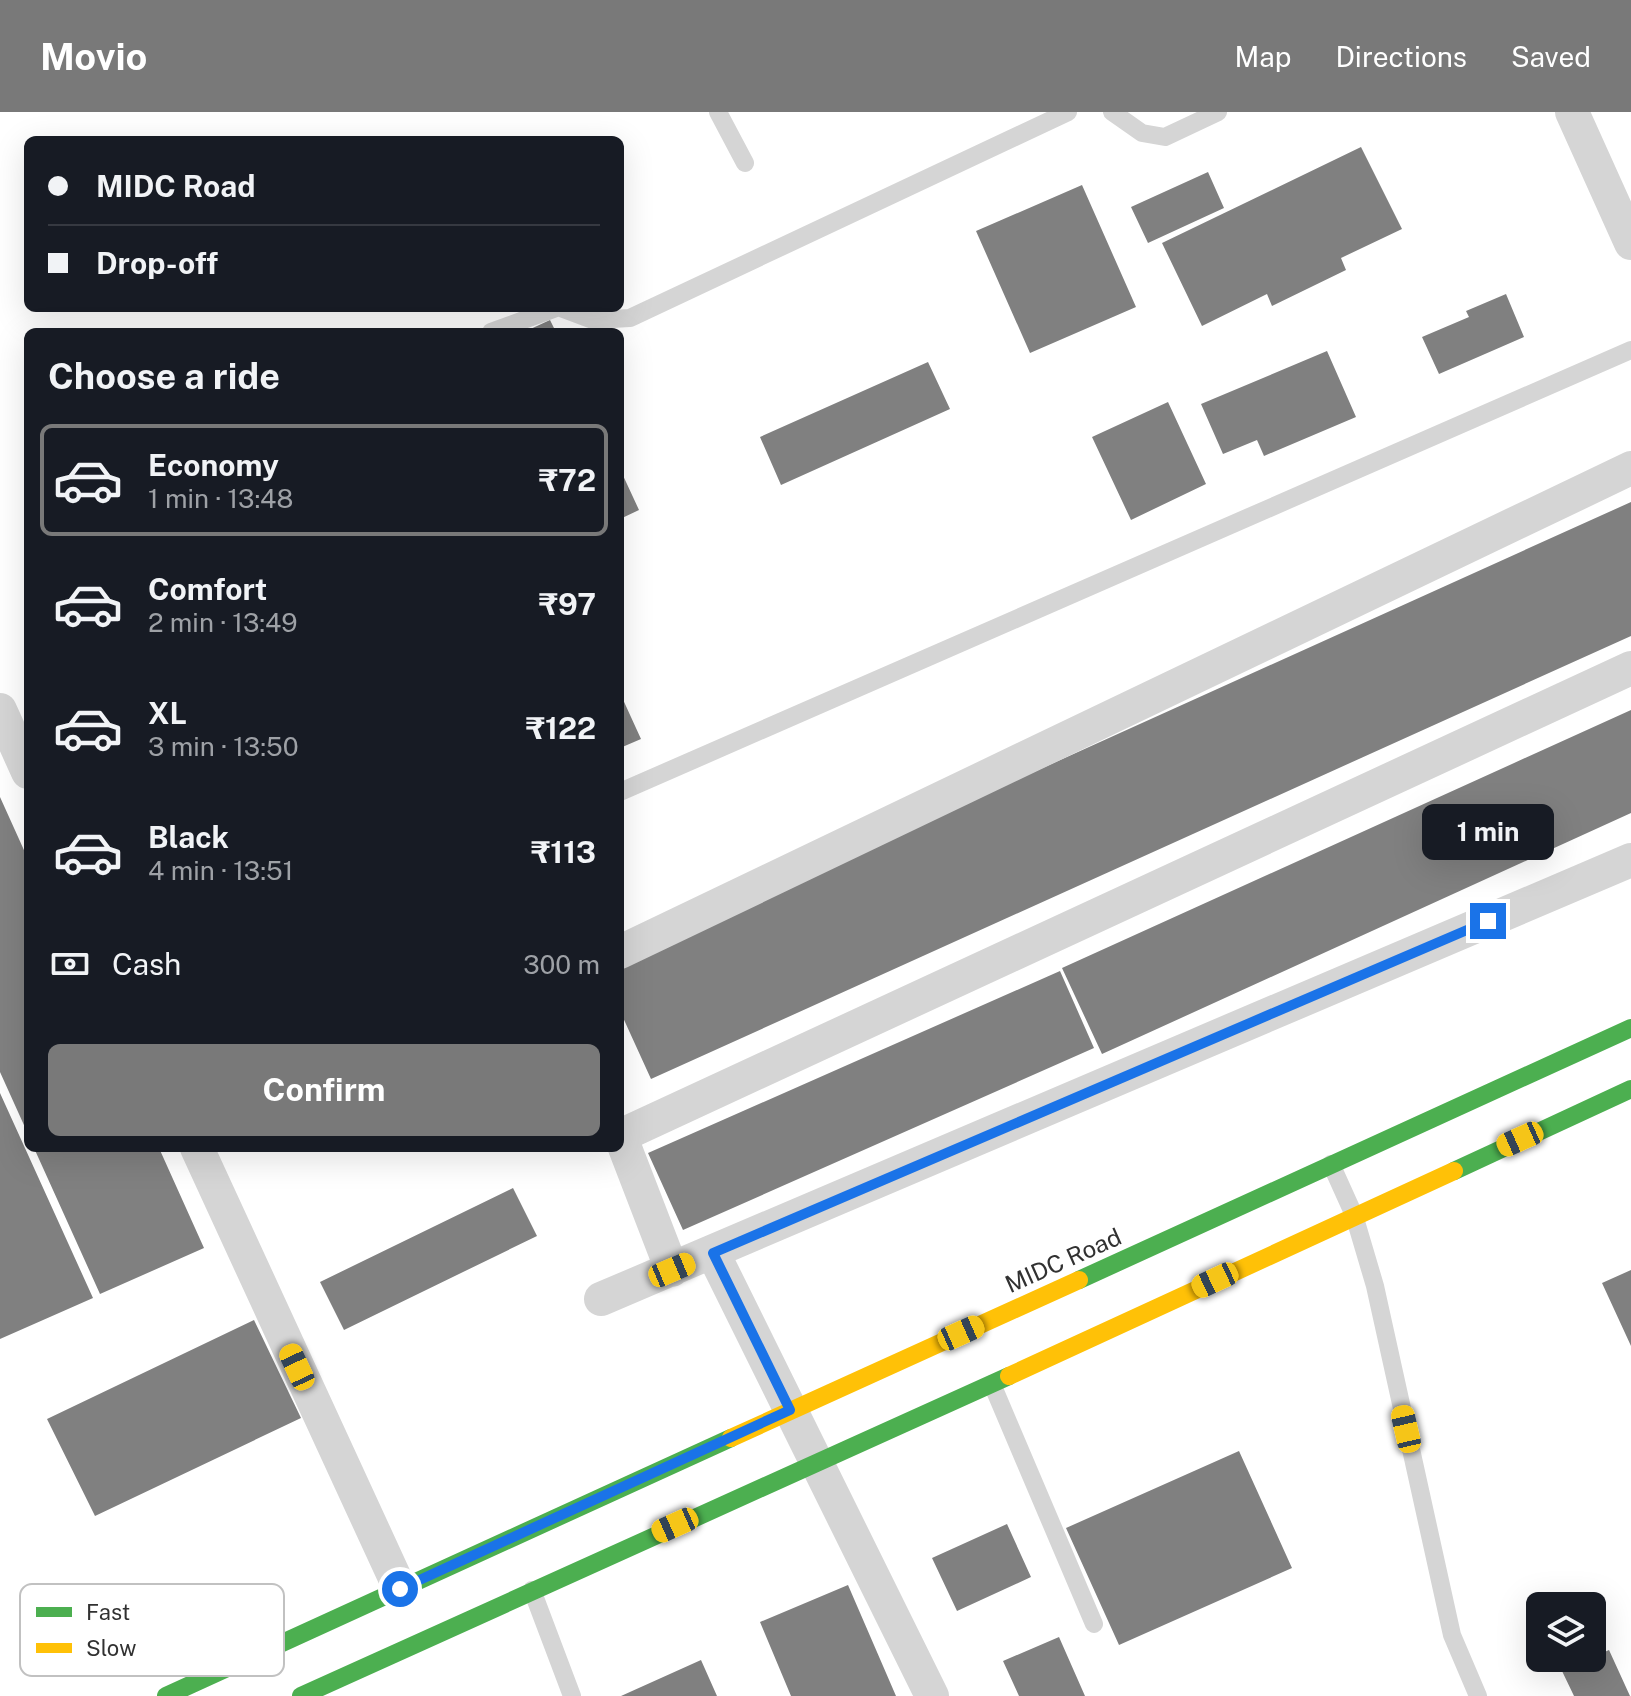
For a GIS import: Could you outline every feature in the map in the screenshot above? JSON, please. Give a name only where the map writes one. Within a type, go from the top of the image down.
[{"type":"main road","name":"MIDC Road","points":[[284,1642],[1631,1028]]},
{"type":"main road","points":[[301,1696],[992,1384],[1631,1089]]},
{"type":"main road","name":"MIDC Road","points":[[166,1696],[210,1676]]},
{"type":"street","points":[[1572,112],[1631,243]]},
{"type":"street","points":[[624,950],[1631,468]]},
{"type":"street","points":[[624,1133],[1631,668]]},
{"type":"street","points":[[0,710],[24,763]]},
{"type":"street","points":[[601,1299],[1631,860]]},
{"type":"street","points":[[624,1145],[672,1270]]},
{"type":"street","points":[[199,1152],[400,1589]]},
{"type":"street","points":[[713,1253],[932,1696]]},
{"type":"lane","points":[[718,112],[745,163]]},
{"type":"lane","points":[[570,312],[593,320],[630,318],[1068,112]]},
{"type":"lane","points":[[1112,112],[1142,133],[1165,137],[1218,112]]},
{"type":"lane","points":[[502,328],[547,312]]},
{"type":"lane","points":[[624,790],[1631,350]]},
{"type":"lane","points":[[1331,1164],[1354,1215],[1375,1286],[1452,1635],[1478,1696]]},
{"type":"lane","points":[[992,1384],[1094,1624]]},
{"type":"lane","points":[[532,1590],[572,1696]]},
{"type":"building","points":[[1361,147],[1402,229],[1341,258],[1346,270],[1272,306],[1267,294],[1202,326],[1162,243]]},
{"type":"building","points":[[1208,172],[1224,208],[1148,243],[1131,207]]},
{"type":"building","points":[[1082,185],[1136,307],[1030,353],[976,231]]},
{"type":"building","points":[[1506,294],[1524,337],[1439,374],[1422,337],[1469,317],[1466,311]]},
{"type":"building","points":[[550,320],[554,328],[533,328]]},
{"type":"building","points":[[1327,351],[1356,417],[1264,456],[1257,440],[1223,454],[1201,404]]},
{"type":"building","points":[[928,362],[950,409],[781,485],[760,437]]},
{"type":"building","points":[[1168,402],[1206,484],[1131,520],[1092,437]]},
{"type":"building","points":[[624,478],[639,510],[624,517]]},
{"type":"building","points":[[1631,502],[1631,636],[651,1079],[624,1020],[624,957]]},
{"type":"building","points":[[624,702],[641,739],[624,746]]},
{"type":"building","points":[[1631,710],[1631,813],[1102,1054],[1062,968]]},
{"type":"building","points":[[0,797],[24,850],[24,1125],[0,1072]]},
{"type":"building","points":[[1060,971],[1094,1048],[683,1230],[648,1153]]},
{"type":"building","points":[[0,1093],[24,1152],[27,1152],[93,1298],[0,1339]]},
{"type":"building","points":[[36,1152],[161,1152],[204,1248],[100,1294]]},
{"type":"building","points":[[513,1188],[537,1236],[344,1330],[320,1282]]},
{"type":"building","points":[[1631,1270],[1631,1346],[1602,1283]]},
{"type":"building","points":[[254,1320],[301,1418],[95,1516],[47,1419]]},
{"type":"building","points":[[1239,1451],[1292,1568],[1119,1645],[1066,1528]]},
{"type":"building","points":[[1007,1524],[1031,1577],[957,1611],[932,1558]]},
{"type":"building","points":[[848,1585],[896,1696],[791,1696],[760,1622]]},
{"type":"building","points":[[1059,1637],[1085,1696],[1019,1696],[1003,1661]]},
{"type":"building","points":[[1609,1650],[1630,1696],[1574,1696],[1562,1672],[1606,1672],[1606,1651]]},
{"type":"building","points":[[701,1660],[717,1696],[621,1696]]},
{"type":"traffic: fast","points":[[1079,1280],[1631,1028]]},
{"type":"traffic: fast","points":[[1454,1171],[1631,1089]]},
{"type":"traffic: fast","points":[[301,1696],[1009,1376]]},
{"type":"traffic: fast","points":[[284,1642],[731,1438]]},
{"type":"traffic: fast","points":[[166,1696],[210,1676]]},
{"type":"traffic: slow","points":[[1009,1376],[1454,1171]]},
{"type":"traffic: slow","points":[[731,1438],[1079,1280]]},
{"type":"route","points":[[400,1589],[790,1410],[713,1253],[1488,921]]}]
